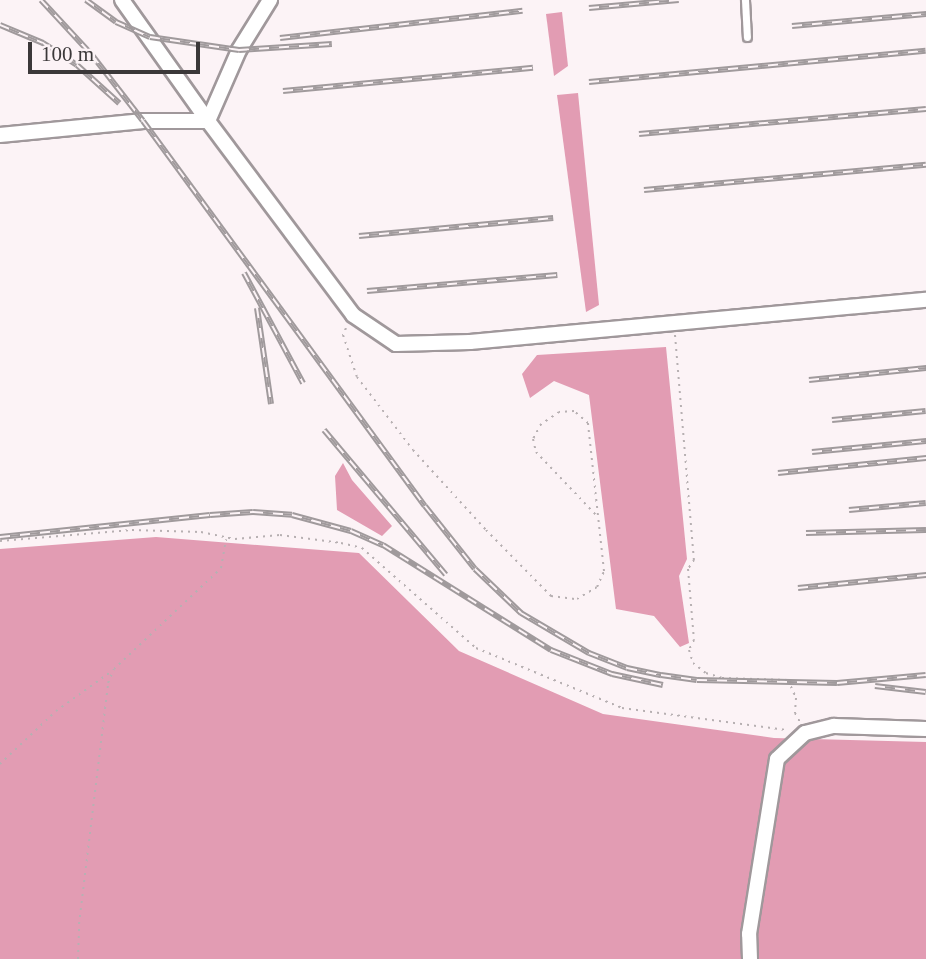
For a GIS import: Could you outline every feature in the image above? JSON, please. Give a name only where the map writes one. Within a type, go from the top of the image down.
[{"type":"street","points":[[122,0],[208,121],[353,315],[396,344],[470,342],[926,300]]},
{"type":"street","points":[[208,121],[239,50],[270,0]]},
{"type":"street","points":[[0,135],[143,121],[208,121]]},
{"type":"street","points":[[750,959],[749,934],[777,759],[805,733],[834,726],[926,729]]},
{"type":"lane","points":[[745,0],[747,37]]},
{"type":"path","points":[[353,315],[343,335],[357,377],[413,450],[551,596],[577,599],[597,587],[604,571],[588,423],[574,411],[559,412],[541,424],[533,439],[536,452],[598,517]]},
{"type":"path","points":[[674,323],[694,560],[688,569],[694,640],[689,650],[692,663],[706,673],[722,678],[788,680],[796,698],[795,713],[805,733]]},
{"type":"path","points":[[0,541],[132,530],[201,532],[226,538],[280,535],[362,548],[476,648],[622,708],[805,733]]},
{"type":"path","points":[[0,764],[56,711],[114,669],[221,568],[226,538]]},
{"type":"path","points":[[78,959],[79,924],[107,695],[114,669]]},
{"type":"shaded area","points":[[562,12],[568,66],[554,76],[546,14]]},
{"type":"shaded area","points":[[578,93],[599,305],[586,312],[557,95]]},
{"type":"shaded area","points":[[666,347],[687,559],[679,576],[689,643],[680,647],[654,616],[616,609],[589,395],[554,381],[530,398],[522,374],[537,355]]},
{"type":"shaded area","points":[[343,463],[352,480],[392,526],[382,536],[337,510],[335,476]]},
{"type":"shaded area","points":[[156,537],[359,553],[459,651],[603,714],[774,738],[926,742],[926,959],[0,959],[0,549]]},
{"type":"railway","points":[[41,0],[92,55],[143,121],[425,506],[475,569],[521,613],[589,653],[627,668],[661,675],[697,680],[837,683],[926,675]]},
{"type":"railway","points":[[86,0],[116,22],[150,37],[239,50],[332,44]]},
{"type":"railway","points":[[589,8],[679,0]]},
{"type":"railway","points":[[280,38],[522,11]]},
{"type":"railway","points":[[792,26],[926,14]]},
{"type":"railway","points":[[0,25],[43,43],[77,65],[119,103]]},
{"type":"railway","points":[[589,82],[926,51]]},
{"type":"railway","points":[[283,91],[533,68]]},
{"type":"railway","points":[[639,134],[926,109]]},
{"type":"railway","points":[[644,190],[926,165]]},
{"type":"railway","points":[[359,236],[553,218]]},
{"type":"railway","points":[[244,273],[303,383]]},
{"type":"railway","points":[[367,291],[557,275]]},
{"type":"railway","points":[[257,308],[271,404]]},
{"type":"railway","points":[[809,380],[926,368]]},
{"type":"railway","points":[[832,420],[926,411]]},
{"type":"railway","points":[[324,430],[446,575]]},
{"type":"railway","points":[[812,452],[926,441]]},
{"type":"railway","points":[[778,473],[926,458]]},
{"type":"railway","points":[[849,510],[926,503]]},
{"type":"railway","points":[[0,537],[210,515],[253,512],[292,515],[351,531],[383,545],[551,650],[612,674],[663,685]]},
{"type":"railway","points":[[806,533],[926,530]]},
{"type":"railway","points":[[798,588],[926,575]]},
{"type":"railway","points":[[875,686],[926,692]]}]
